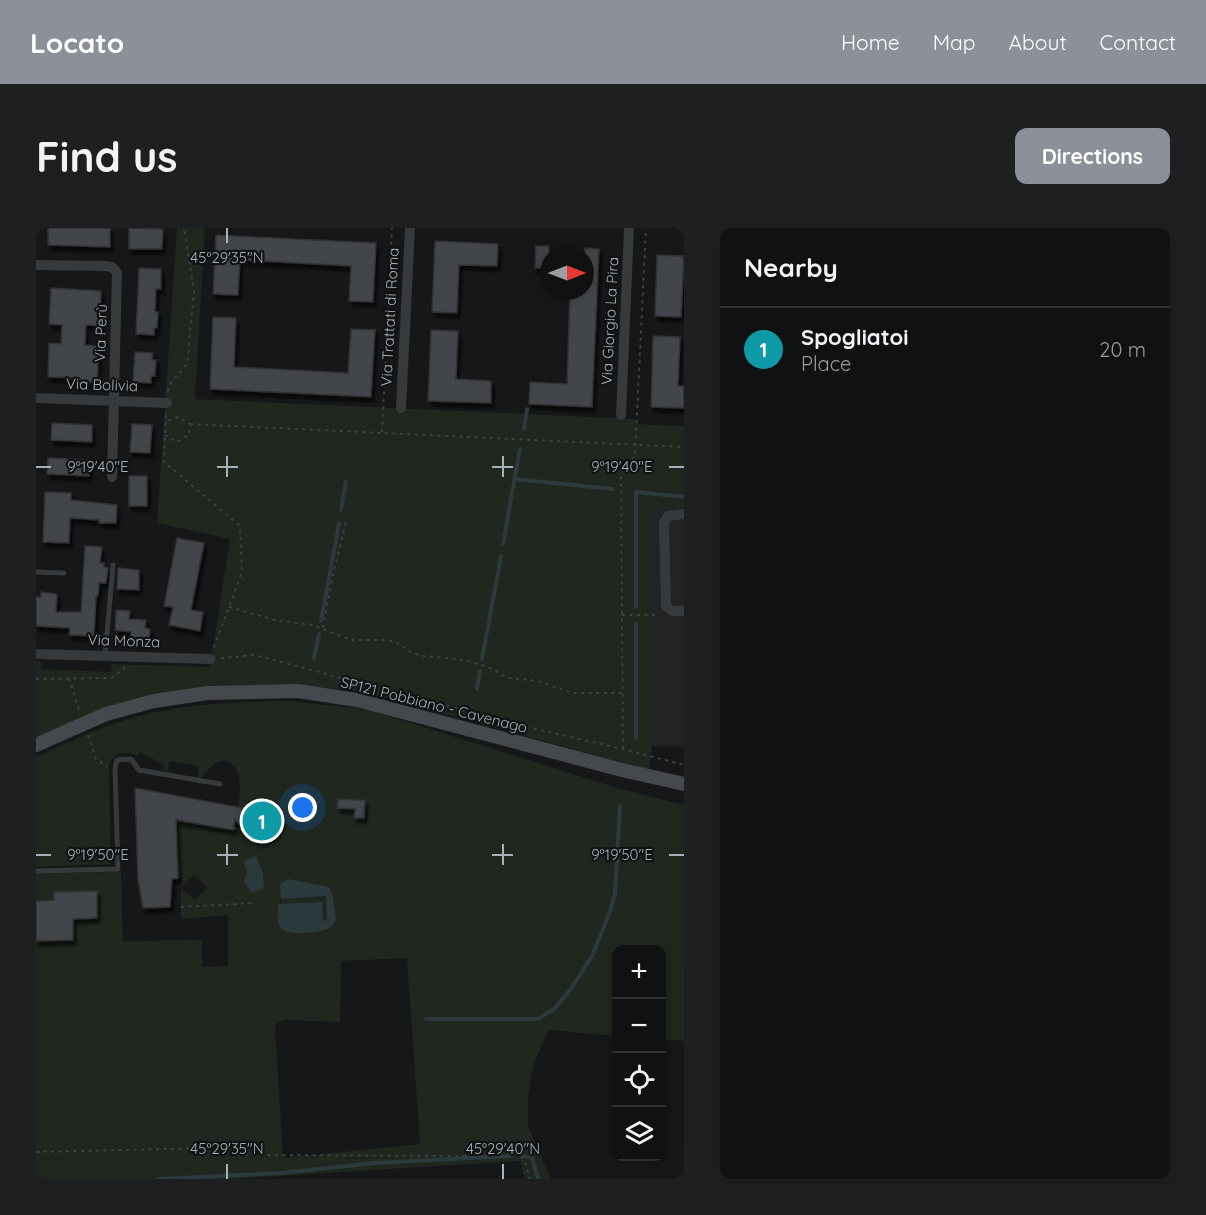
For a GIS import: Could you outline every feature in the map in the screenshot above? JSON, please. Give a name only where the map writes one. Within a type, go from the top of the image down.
[{"type":"street","name":"Via Trattati di Roma","points":[[401,408],[410,228]]},
{"type":"street","name":"Via Giorgio La Pira","points":[[621,415],[629,228]]},
{"type":"street","name":"Via Perù","points":[[36,265],[105,266],[112,267],[117,273],[112,477]]},
{"type":"street","name":"Via Bolivia","points":[[36,398],[167,403]]},
{"type":"street","points":[[684,514],[672,515],[664,519],[665,600],[667,608],[672,611],[684,611]]},
{"type":"street","name":"Via Monza","points":[[36,654],[210,659]]},
{"type":"street","name":"SP121 Pobbiano - Cavenago","points":[[36,744],[106,714],[154,701],[208,693],[298,691],[357,700],[626,771],[684,784]]},
{"type":"lane","points":[[105,656],[113,565]]},
{"type":"lane","points":[[36,572],[64,573]]},
{"type":"lane","points":[[36,871],[118,869],[115,768],[117,759],[131,759],[139,770],[220,784]]},
{"type":"path","points":[[184,228],[194,291],[187,364],[168,386],[164,462],[240,526],[242,572],[210,659]]},
{"type":"path","points":[[382,433],[392,228]]},
{"type":"path","points":[[623,749],[621,477],[635,454],[636,445],[646,228]]},
{"type":"path","points":[[166,421],[178,417],[190,424],[684,447]]},
{"type":"path","points":[[165,435],[177,441],[189,435],[190,424]]},
{"type":"path","points":[[322,628],[347,518]]},
{"type":"path","points":[[229,607],[275,620],[301,622],[351,640],[396,642],[412,653],[430,658],[447,657],[466,660],[490,668],[508,678],[538,681],[572,693],[623,693]]},
{"type":"path","points":[[622,615],[662,615],[667,608]]},
{"type":"path","points":[[237,808],[281,816]]},
{"type":"path","points":[[233,828],[243,830]]},
{"type":"path","points":[[182,907],[255,903]]},
{"type":"path","points":[[36,1152],[211,1148],[239,1155],[488,1156],[514,1152],[524,1159],[530,1179]]},
{"type":"shaded area","points":[[177,228],[205,228],[195,399],[634,419],[637,424],[684,426],[684,507],[652,507],[652,746],[649,770],[361,691],[304,686],[209,686],[139,698],[36,738],[36,661],[41,662],[41,669],[111,672],[112,664],[210,667],[230,539],[157,523]]},
{"type":"shaded area","points":[[652,506],[684,507],[684,747],[652,746]]},
{"type":"shaded area","points":[[289,701],[356,708],[392,717],[614,787],[684,805],[684,1041],[666,1039],[666,945],[612,945],[612,1036],[549,1030],[533,1066],[528,1097],[528,1126],[551,1179],[525,1179],[520,1161],[230,1179],[36,1179],[36,873],[121,872],[123,941],[202,940],[202,967],[228,966],[228,915],[181,919],[181,889],[195,900],[207,887],[194,875],[181,888],[182,877],[178,877],[175,820],[233,830],[240,783],[234,767],[224,761],[216,763],[201,778],[198,778],[199,766],[170,761],[168,772],[162,770],[164,765],[140,752],[137,756],[128,753],[117,755],[109,764],[111,864],[36,867],[36,757],[116,723],[158,712],[223,703]],"holes":[[[407,958],[420,1144],[283,1158],[275,1027],[279,1022],[285,1020],[340,1022],[341,961]]]},
{"type":"shaded area","points":[[256,856],[263,873],[264,888],[252,893],[244,882],[247,872],[244,861]]},
{"type":"shaded area","points":[[288,879],[329,887],[332,892],[336,919],[332,926],[303,933],[284,931],[279,926],[278,904],[322,902],[323,921],[327,920],[326,896],[281,899],[280,884]]},
{"type":"building","points":[[48,228],[110,228],[110,247],[48,245]]},
{"type":"building","points":[[129,228],[163,229],[162,249],[129,249]]},
{"type":"building","points":[[216,235],[376,243],[373,302],[349,301],[351,266],[240,260],[238,295],[213,294]]},
{"type":"building","points":[[435,241],[498,244],[497,266],[459,265],[457,313],[432,312]]},
{"type":"building","points":[[536,246],[540,246],[540,268],[535,268]]},
{"type":"building","points":[[594,249],[599,249],[592,407],[529,404],[530,382],[567,384],[570,300],[594,300]]},
{"type":"building","points":[[657,255],[684,256],[681,317],[655,316]]},
{"type":"building","points":[[139,268],[161,269],[161,289],[156,289],[155,312],[158,312],[154,335],[136,334]]},
{"type":"building","points":[[51,288],[101,291],[100,326],[86,325],[85,345],[99,346],[97,383],[78,382],[78,378],[48,377],[49,343],[61,344],[62,325],[49,324]]},
{"type":"building","points":[[213,317],[236,318],[234,367],[348,373],[351,329],[375,330],[371,397],[210,389]]},
{"type":"building","points":[[431,330],[458,331],[456,379],[491,381],[491,403],[428,401]]},
{"type":"building","points":[[653,336],[680,337],[678,386],[684,386],[684,408],[651,407]]},
{"type":"building","points":[[135,352],[153,353],[152,360],[156,360],[155,376],[151,376],[151,383],[133,382]]},
{"type":"building","points":[[52,423],[92,425],[92,442],[51,440]]},
{"type":"building","points":[[132,424],[152,425],[150,453],[130,452]]},
{"type":"building","points":[[48,458],[90,460],[89,476],[47,474]]},
{"type":"building","points":[[129,476],[147,476],[147,506],[129,506]]},
{"type":"building","points":[[45,492],[71,493],[71,500],[117,505],[116,523],[99,523],[99,520],[70,518],[69,543],[43,542]]},
{"type":"building","points":[[177,538],[204,543],[191,610],[203,612],[200,631],[169,625],[173,607],[164,606]]},
{"type":"building","points":[[85,546],[102,547],[100,563],[104,563],[104,567],[108,568],[106,583],[99,583],[98,596],[96,596],[94,636],[69,635],[70,628],[36,626],[36,597],[41,597],[41,592],[57,594],[56,612],[81,612]]},
{"type":"building","points":[[118,568],[139,570],[139,590],[117,589]]},
{"type":"building","points":[[116,610],[130,611],[129,619],[146,620],[145,628],[150,629],[149,642],[130,640],[131,632],[115,630]]},
{"type":"building","points":[[135,788],[248,809],[259,801],[268,800],[278,808],[281,821],[275,834],[262,841],[248,835],[235,819],[233,830],[176,820],[178,878],[172,879],[170,907],[143,908],[138,880]]},
{"type":"building","points":[[338,799],[365,800],[364,818],[354,818],[355,809],[337,808]]},
{"type":"building","points":[[97,891],[97,918],[73,919],[73,940],[36,941],[36,901],[54,900],[54,892]]},
{"type":"waterway","points":[[524,429],[527,409]]},
{"type":"waterway","points":[[503,544],[520,449]]},
{"type":"waterway","points":[[515,479],[612,489]]},
{"type":"waterway","points":[[341,510],[346,482]]},
{"type":"waterway","points":[[636,607],[636,492],[684,497]]},
{"type":"waterway","points":[[321,621],[339,523]]},
{"type":"waterway","points":[[482,659],[501,556]]},
{"type":"waterway","points":[[636,624],[636,738]]},
{"type":"waterway","points":[[314,658],[319,634]]},
{"type":"waterway","points":[[477,688],[480,671]]},
{"type":"waterway","points":[[426,1019],[538,1019],[554,1009],[571,989],[592,956],[610,912],[615,893],[620,806]]},
{"type":"waterway","points":[[159,1179],[281,1173],[375,1163],[512,1156]]},
{"type":"waterway","points":[[523,1156],[532,1157],[538,1179]]},
{"type":"place","name":"Spogliatoi","points":[[262,821]]}]
